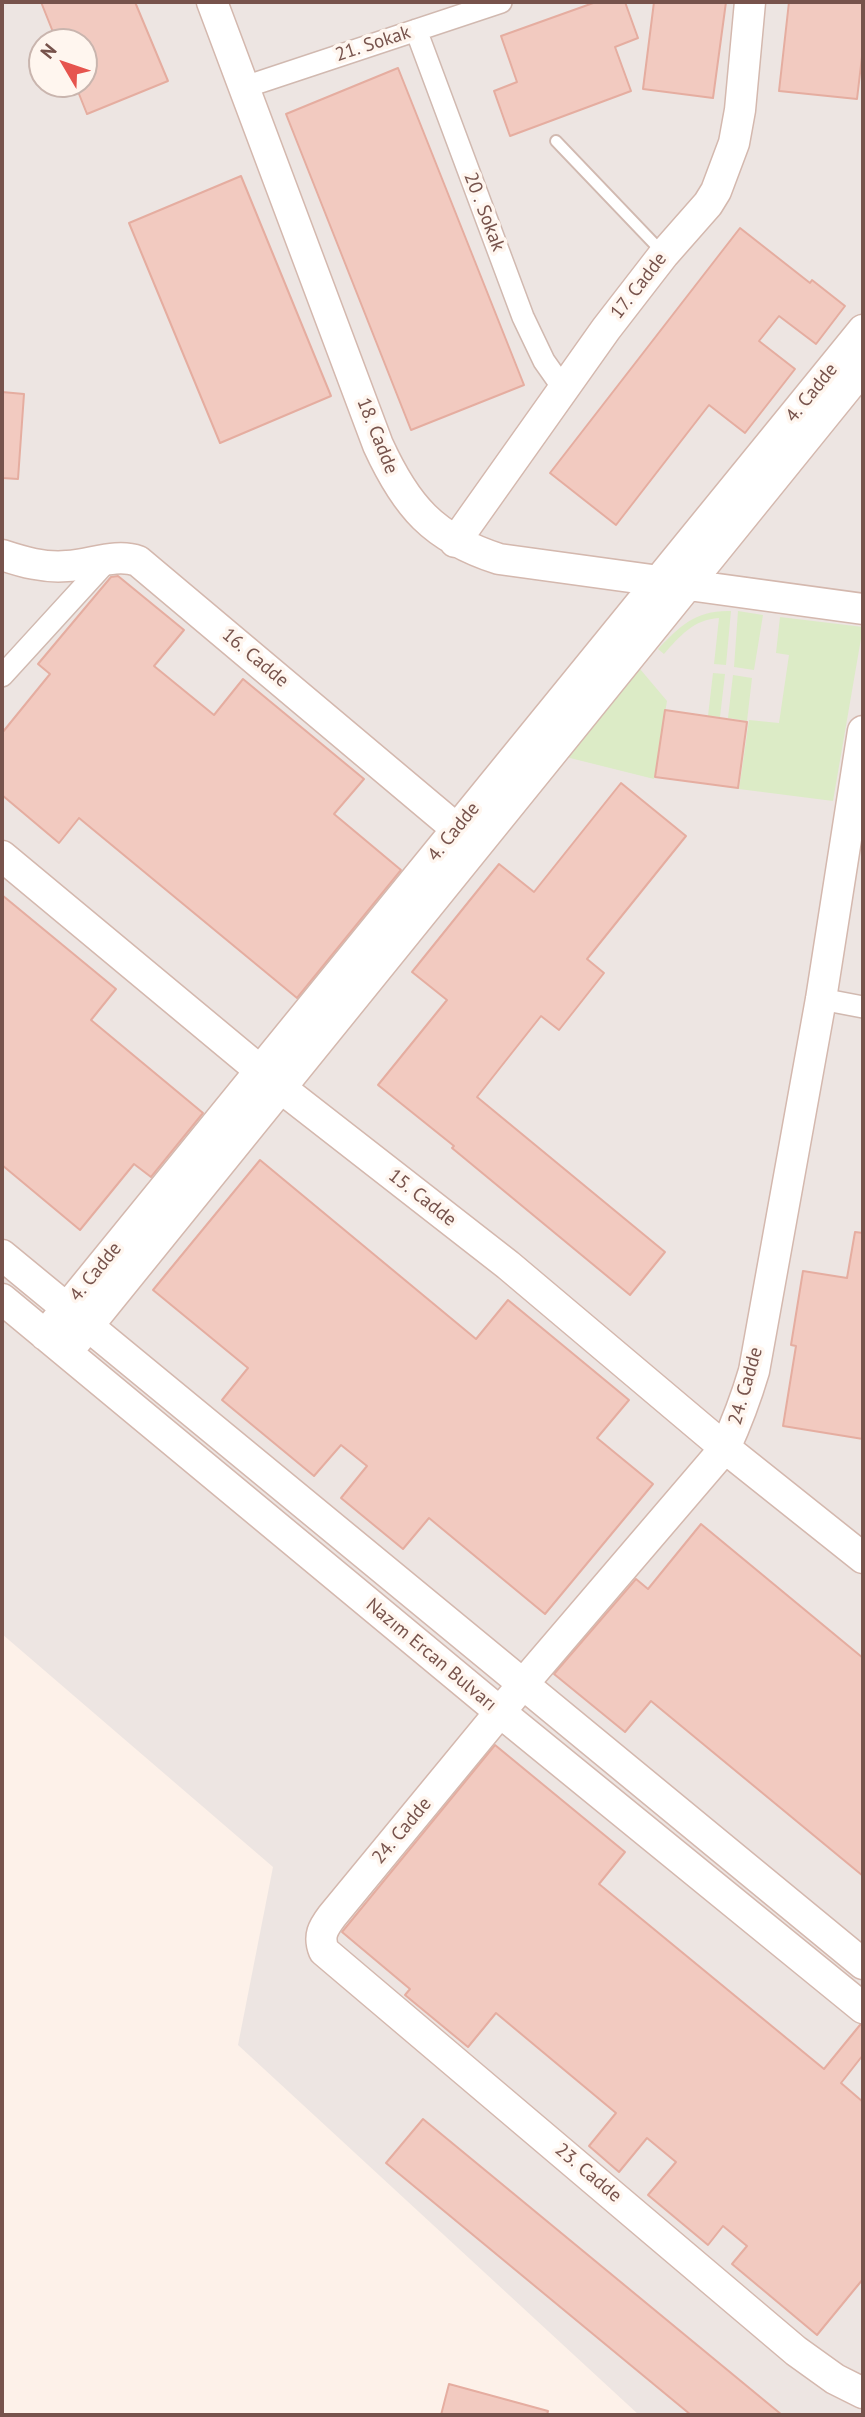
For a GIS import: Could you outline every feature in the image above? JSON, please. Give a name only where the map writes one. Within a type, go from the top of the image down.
[{"type":"street","name":"18. Cadde","points":[[212,2],[388,467],[412,504],[431,525],[455,542],[499,559],[863,608]]},
{"type":"street","name":"21. Sokak","points":[[244,87],[501,2]]},
{"type":"street","name":"17. Cadde","points":[[455,542],[563,388],[664,254],[708,204],[716,191],[734,143],[740,110],[750,2]]},
{"type":"street","name":"20 . Sokak","points":[[416,30],[523,317],[544,361],[563,388]]},
{"type":"street","name":"4. Cadde","points":[[467,838],[657,581],[863,331]]},
{"type":"street","name":"4. Cadde","points":[[56,1343],[467,838],[687,585],[863,368]]},
{"type":"street","name":"16. Cadde","points":[[2,555],[23,562],[54,566],[131,558],[145,565],[467,838]]},
{"type":"street","points":[[2,676],[108,560]]},
{"type":"street","name":"24. Cadde","points":[[321,1943],[321,1934],[332,1916],[523,1684],[725,1448],[744,1406],[754,1371],[821,999],[863,731]]},
{"type":"street","name":"15. Cadde","points":[[2,856],[271,1079],[508,1265],[725,1448],[858,1549]]},
{"type":"street","points":[[821,999],[863,1007]]},
{"type":"street","name":"Nazım Ercan Bulvarı","points":[[2,1255],[863,1964]]},
{"type":"street","name":"Nazım Ercan Bulvarı","points":[[2,1299],[500,1712],[863,2008]]},
{"type":"street","name":"23. Cadde","points":[[321,1943],[324,1951],[796,2351],[835,2379],[863,2393]]},
{"type":"lane","points":[[556,141],[664,254]]},
{"type":"shaded area","points":[[2,2],[863,2],[863,2415],[639,2415],[238,2045],[273,1867],[2,1634]]},
{"type":"green space","points":[[731,611],[726,665],[714,664],[719,618],[695,625],[681,635],[664,654],[658,649],[674,633],[699,616]]},
{"type":"green space","points":[[738,611],[763,615],[754,670],[734,667]]},
{"type":"green space","points":[[780,617],[863,627],[833,801],[739,789],[749,720],[779,723],[789,655],[776,653]]},
{"type":"green space","points":[[640,669],[667,701],[654,779],[566,757]]},
{"type":"green space","points":[[713,673],[725,674],[720,717],[708,716]]},
{"type":"green space","points":[[733,675],[752,678],[747,721],[728,718]]},
{"type":"building","points":[[41,2],[135,2],[168,81],[87,114],[81,98],[98,98],[98,28],[51,28]]},
{"type":"building","points":[[596,2],[625,2],[638,38],[615,47],[631,91],[510,136],[494,91],[517,82],[501,36]]},
{"type":"building","points":[[654,2],[726,2],[713,98],[643,89]]},
{"type":"building","points":[[789,2],[863,2],[863,48],[857,99],[779,91]]},
{"type":"building","points":[[398,68],[524,385],[411,430],[286,114]]},
{"type":"building","points":[[241,176],[331,396],[220,443],[129,223]]},
{"type":"building","points":[[740,228],[810,283],[812,280],[845,306],[816,344],[779,316],[759,341],[795,369],[745,433],[709,405],[616,525],[550,473]]},
{"type":"building","points":[[2,392],[24,394],[18,479],[2,478]]},
{"type":"building","points":[[118,576],[184,630],[154,666],[214,715],[243,679],[364,779],[334,814],[401,870],[297,998],[79,818],[59,843],[2,795],[2,733],[50,674],[38,664],[111,577]]},
{"type":"building","points":[[665,710],[747,722],[738,788],[655,777]]},
{"type":"building","points":[[621,783],[686,836],[587,959],[604,973],[559,1030],[541,1016],[477,1097],[665,1252],[630,1295],[378,1085],[447,1000],[412,972],[499,864],[534,892]]},
{"type":"building","points":[[2,895],[116,989],[91,1020],[203,1113],[151,1177],[134,1164],[80,1230],[2,1165]]},
{"type":"building","points":[[260,1160],[476,1339],[508,1300],[629,1400],[597,1438],[653,1484],[545,1614],[429,1518],[403,1549],[341,1498],[367,1466],[341,1445],[314,1476],[222,1400],[248,1368],[153,1290]]},
{"type":"building","points":[[855,1232],[863,1233],[863,1439],[783,1426],[796,1346],[791,1345],[803,1271],[847,1278]]},
{"type":"building","points":[[701,1524],[863,1658],[863,1876],[651,1701],[625,1732],[554,1674],[636,1579],[648,1589]]},
{"type":"building","points":[[495,1745],[625,1852],[599,1884],[824,2069],[860,2025],[863,2025],[863,2055],[841,2083],[863,2102],[863,2279],[817,2335],[732,2264],[747,2246],[723,2226],[708,2245],[648,2195],[676,2162],[647,2138],[619,2172],[589,2146],[616,2113],[496,2013],[468,2047],[405,1995],[410,1989],[342,1932]]},
{"type":"building","points":[[423,2119],[782,2415],[691,2415],[386,2163]]},
{"type":"building","points":[[449,2384],[548,2411],[547,2415],[441,2415]]}]
